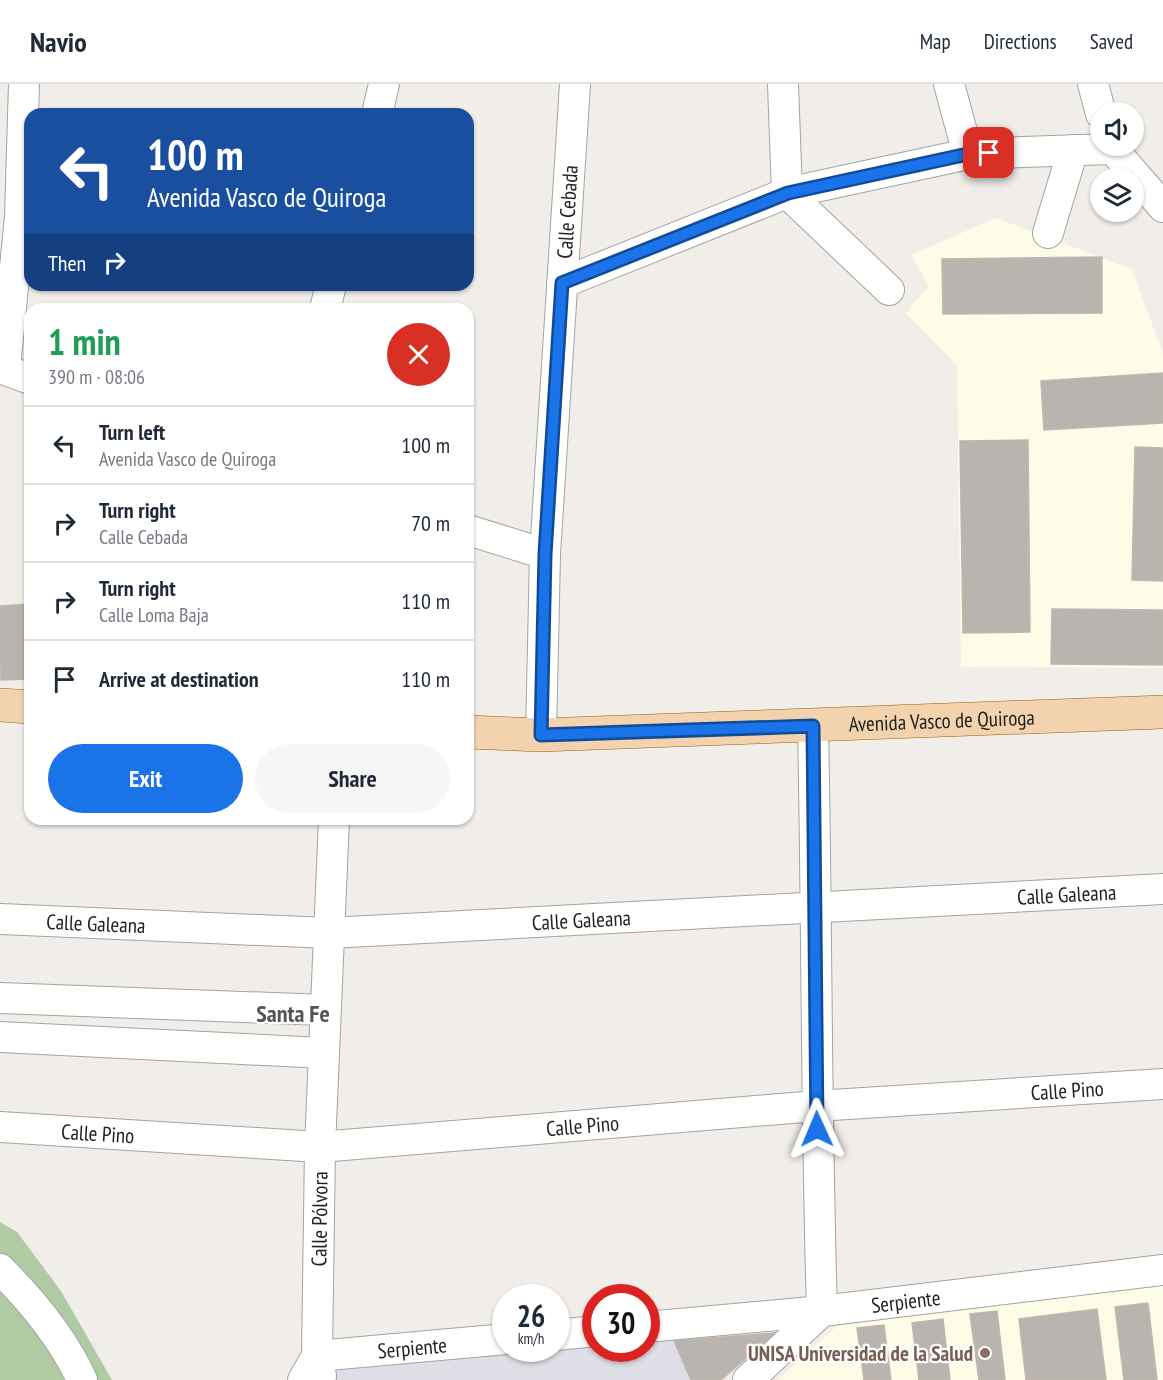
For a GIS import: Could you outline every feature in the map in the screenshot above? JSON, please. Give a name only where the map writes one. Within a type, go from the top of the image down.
[{"type":"main road","points":[[0,705],[24,707]]},
{"type":"main road","name":"Avenida Vasco de Quiroga","points":[[474,732],[541,735],[1163,712]]},
{"type":"street","points":[[12,372],[24,84]]},
{"type":"street","points":[[378,108],[384,84]]},
{"type":"street","name":"Calle Cebada","points":[[541,735],[545,554],[575,84]]},
{"type":"street","points":[[783,84],[788,193],[889,290]]},
{"type":"street","points":[[949,84],[968,154]]},
{"type":"street","points":[[1093,84],[1098,102]]},
{"type":"street","points":[[562,283],[788,193],[968,154],[1090,149]]},
{"type":"street","points":[[1048,233],[1073,150]]},
{"type":"street","points":[[1119,156],[1163,207]]},
{"type":"street","points":[[474,532],[545,554]]},
{"type":"street","points":[[748,1380],[822,1311],[816,1106],[817,905],[813,726]]},
{"type":"street","name":"Calle Pólvora","points":[[314,1372],[333,825]]},
{"type":"street","name":"Calle Galeana","points":[[0,919],[329,933],[817,905],[1163,889]]},
{"type":"street","points":[[324,1053],[11,1038],[12,999],[325,1010]]},
{"type":"street","name":"Calle Pino","points":[[0,1127],[320,1147],[816,1106],[1163,1084]]},
{"type":"street","points":[[0,1269],[15,1284],[73,1360],[82,1380]]},
{"type":"street","name":"Serpiente","points":[[660,1326],[822,1311],[1163,1270]]},
{"type":"street","name":"Serpiente","points":[[314,1372],[492,1341]]},
{"type":"shaded area","points":[[996,218],[1132,269],[1163,354],[1163,668],[961,667],[957,365],[906,313],[929,286],[911,255]]},
{"type":"shaded area","name":"UNISA Universidad de la Salud","points":[[1163,1282],[1163,1380],[777,1380],[837,1326]]},
{"type":"shaded area","points":[[674,1341],[691,1380],[324,1380],[341,1366],[492,1355],[492,1362],[570,1362],[570,1349],[582,1348],[582,1362],[660,1362],[660,1342]]},
{"type":"green space","points":[[0,1222],[17,1232],[61,1291],[112,1380],[0,1380]]},
{"type":"building","points":[[1102,257],[1102,313],[943,314],[942,259]]},
{"type":"building","points":[[1163,373],[1163,423],[1044,430],[1041,381]]},
{"type":"building","points":[[1028,440],[1030,632],[963,633],[960,441]]},
{"type":"building","points":[[1135,447],[1163,448],[1163,581],[1132,580]]},
{"type":"building","points":[[24,604],[24,679],[1,680],[0,606]]},
{"type":"building","points":[[1052,609],[1163,610],[1163,665],[1051,664]]},
{"type":"building","points":[[1148,1303],[1157,1380],[1124,1380],[1115,1307]]},
{"type":"building","points":[[1097,1309],[1106,1380],[1026,1380],[1019,1319]]},
{"type":"building","points":[[997,1311],[1005,1380],[979,1380],[970,1314]]},
{"type":"building","points":[[943,1319],[950,1380],[919,1380],[912,1323]]},
{"type":"building","points":[[884,1325],[891,1380],[864,1380],[857,1328]]},
{"type":"building","points":[[775,1333],[721,1380],[691,1380],[674,1341]]},
{"type":"place","name":"UNISA Universidad de la Salud","points":[[985,1353]]},
{"type":"district","name":"Santa Fe","points":[[293,1013]]},
{"type":"route","points":[[817,1129],[817,905],[813,726],[541,735],[545,554],[562,283],[788,193],[968,154],[989,153]]}]
